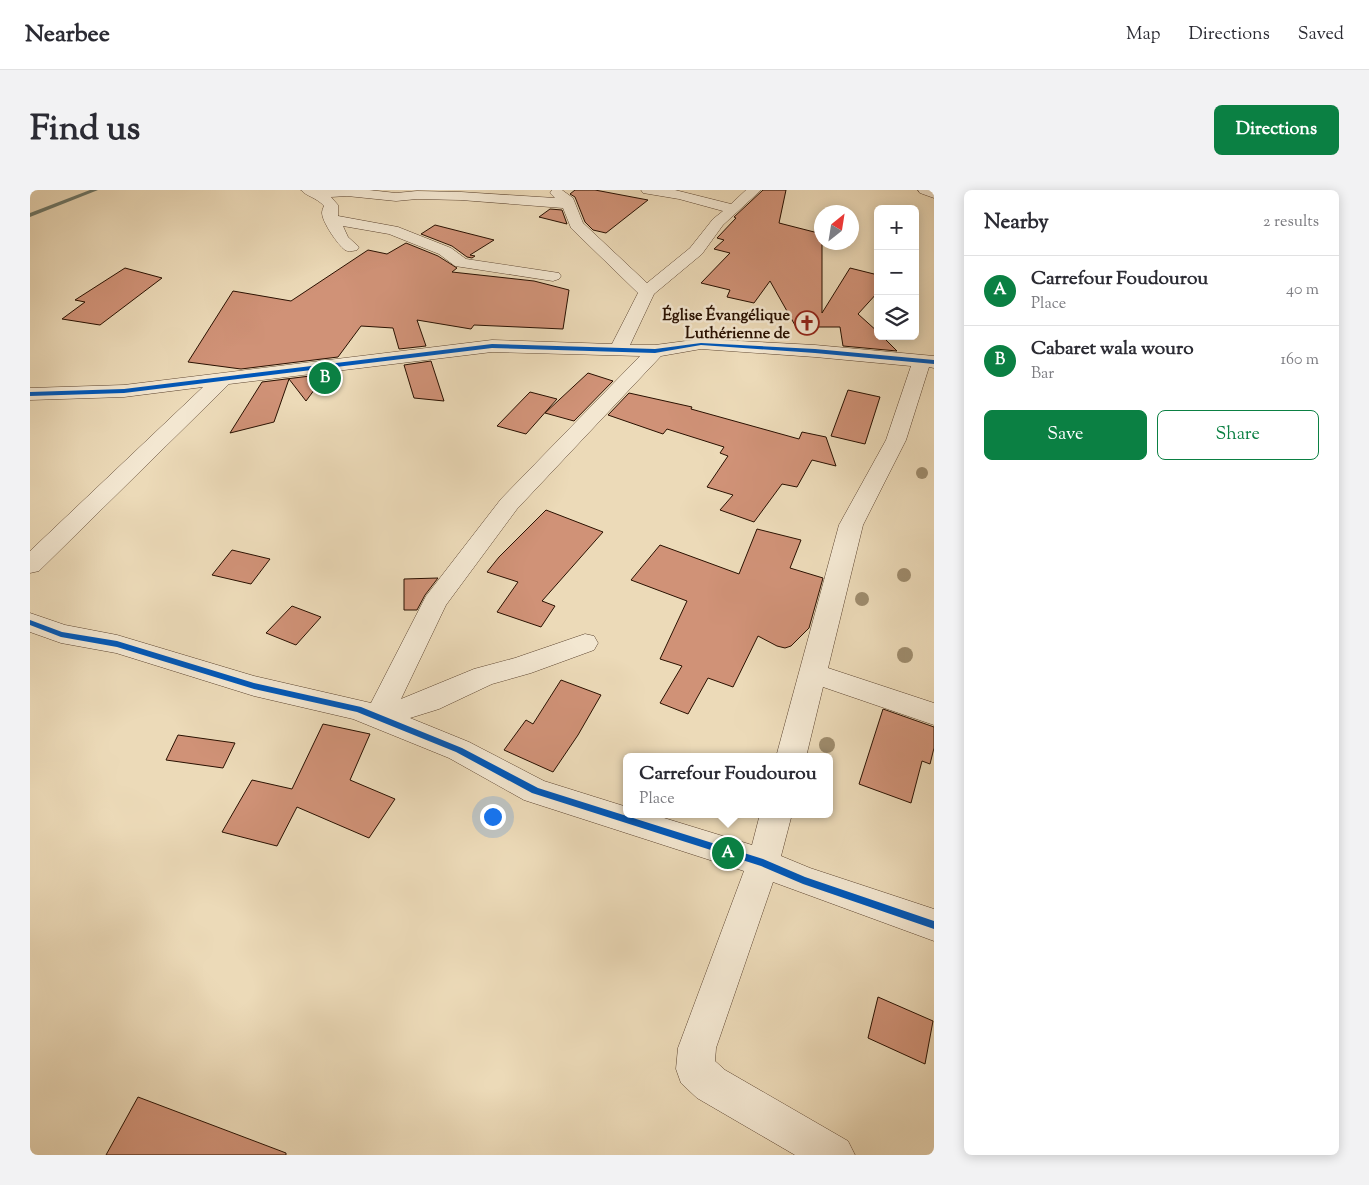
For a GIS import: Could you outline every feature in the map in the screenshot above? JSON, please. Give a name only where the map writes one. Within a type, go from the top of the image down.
[{"type":"street","points":[[553,190],[568,201],[576,225],[647,292]]},
{"type":"street","points":[[648,190],[680,195],[734,209]]},
{"type":"street","points":[[619,349],[647,292],[696,251],[718,222],[754,190]]},
{"type":"street","points":[[925,190],[934,194]]},
{"type":"street","points":[[312,191],[396,197],[442,193],[484,199],[538,200],[569,204]]},
{"type":"street","points":[[312,191],[322,195],[331,205],[328,214],[332,220],[337,237],[352,247]]},
{"type":"street","points":[[426,211],[432,208],[442,193]]},
{"type":"street","points":[[332,220],[393,230],[445,251],[461,263],[553,276]]},
{"type":"street","points":[[337,237],[378,227],[394,227],[412,221]]},
{"type":"street","points":[[30,394],[124,390],[222,380],[492,346],[654,351],[701,344],[815,351],[928,362],[896,440],[851,525],[792,753]]},
{"type":"street","points":[[378,718],[435,602],[509,504],[654,351]]},
{"type":"street","points":[[30,564],[222,380]]},
{"type":"street","points":[[30,622],[61,634],[117,644],[254,686],[358,709],[459,750],[535,791],[763,863],[803,880],[934,926]]},
{"type":"street","points":[[378,718],[429,701],[484,676],[521,666],[585,642]]},
{"type":"street","points":[[813,673],[934,714]]},
{"type":"street","points":[[775,818],[763,863],[697,1048],[695,1069],[711,1084],[834,1155]]},
{"type":"building","points":[[575,190],[595,190],[648,200],[606,233],[593,230],[585,222],[575,197],[570,194]]},
{"type":"building","points":[[763,190],[786,190],[779,223],[814,232],[814,250],[822,250],[822,313],[850,268],[874,274],[874,296],[858,314],[874,328],[874,340],[886,340],[897,351],[843,346],[840,327],[796,327],[770,281],[754,303],[727,297],[730,290],[701,283],[730,253],[714,249],[724,240],[717,238],[736,218],[734,217]]},
{"type":"building","points":[[550,209],[562,210],[567,224],[539,217]]},
{"type":"building","points":[[435,225],[494,240],[470,255],[475,256],[472,258],[467,257],[452,246],[421,234]]},
{"type":"building","points":[[406,243],[438,256],[457,268],[452,272],[534,281],[569,290],[563,329],[474,325],[471,329],[417,320],[426,346],[399,349],[393,328],[361,326],[338,357],[241,369],[188,362],[233,291],[291,301],[368,250],[387,254]]},
{"type":"building","points":[[125,268],[162,278],[100,325],[62,319],[85,302],[75,300]]},
{"type":"building","points":[[431,361],[444,401],[414,398],[404,365]]},
{"type":"building","points":[[588,373],[613,381],[574,421],[545,413]]},
{"type":"building","points":[[326,374],[306,401],[289,379],[274,422],[230,433],[262,382]]},
{"type":"building","points":[[848,390],[880,397],[865,444],[831,436]]},
{"type":"building","points":[[530,392],[557,399],[526,434],[497,426]]},
{"type":"building","points":[[629,393],[692,407],[691,409],[799,439],[802,432],[826,437],[836,466],[812,460],[797,487],[782,484],[754,522],[720,510],[733,495],[707,487],[728,456],[720,453],[724,447],[667,429],[663,434],[608,415]]},
{"type":"building","points":[[546,510],[603,532],[542,601],[555,606],[541,627],[497,612],[518,582],[487,572],[499,557]]},
{"type":"building","points":[[757,529],[801,540],[790,568],[823,578],[809,628],[791,646],[785,648],[758,636],[733,687],[708,678],[688,714],[660,703],[682,666],[660,659],[687,601],[631,580],[660,545],[739,574]]},
{"type":"building","points":[[232,550],[270,559],[251,584],[212,575]]},
{"type":"building","points":[[438,578],[425,595],[417,610],[404,610],[404,579]]},
{"type":"building","points":[[292,606],[321,617],[296,645],[266,633]]},
{"type":"building","points":[[561,680],[601,695],[578,735],[553,772],[504,750],[526,720],[533,724]]},
{"type":"building","points":[[883,709],[934,727],[934,748],[930,764],[922,761],[911,803],[859,784]]},
{"type":"building","points":[[323,724],[370,734],[350,780],[395,799],[369,838],[297,807],[277,846],[222,832],[252,780],[292,789]]},
{"type":"building","points":[[178,735],[235,743],[223,768],[166,760]]},
{"type":"building","points":[[878,997],[933,1021],[925,1064],[868,1038]]},
{"type":"building","points":[[138,1097],[286,1153],[286,1155],[106,1155]]},
{"type":"waterway","points":[[30,215],[95,190]]},
{"type":"cycle path","points":[[30,394],[124,391],[492,346],[655,351],[701,344],[815,351],[934,362]]},
{"type":"cycle path","points":[[30,622],[61,634],[117,644],[254,686],[358,709],[459,750],[535,791],[763,863],[803,880],[934,925]]},
{"type":"place","name":"Église Évangélique Luthérienne de","points":[[807,323]]},
{"type":"place","name":"Cabaret wala wouro","points":[[325,378]]},
{"type":"place","name":"Carrefour Foudourou","points":[[728,853]]}]
